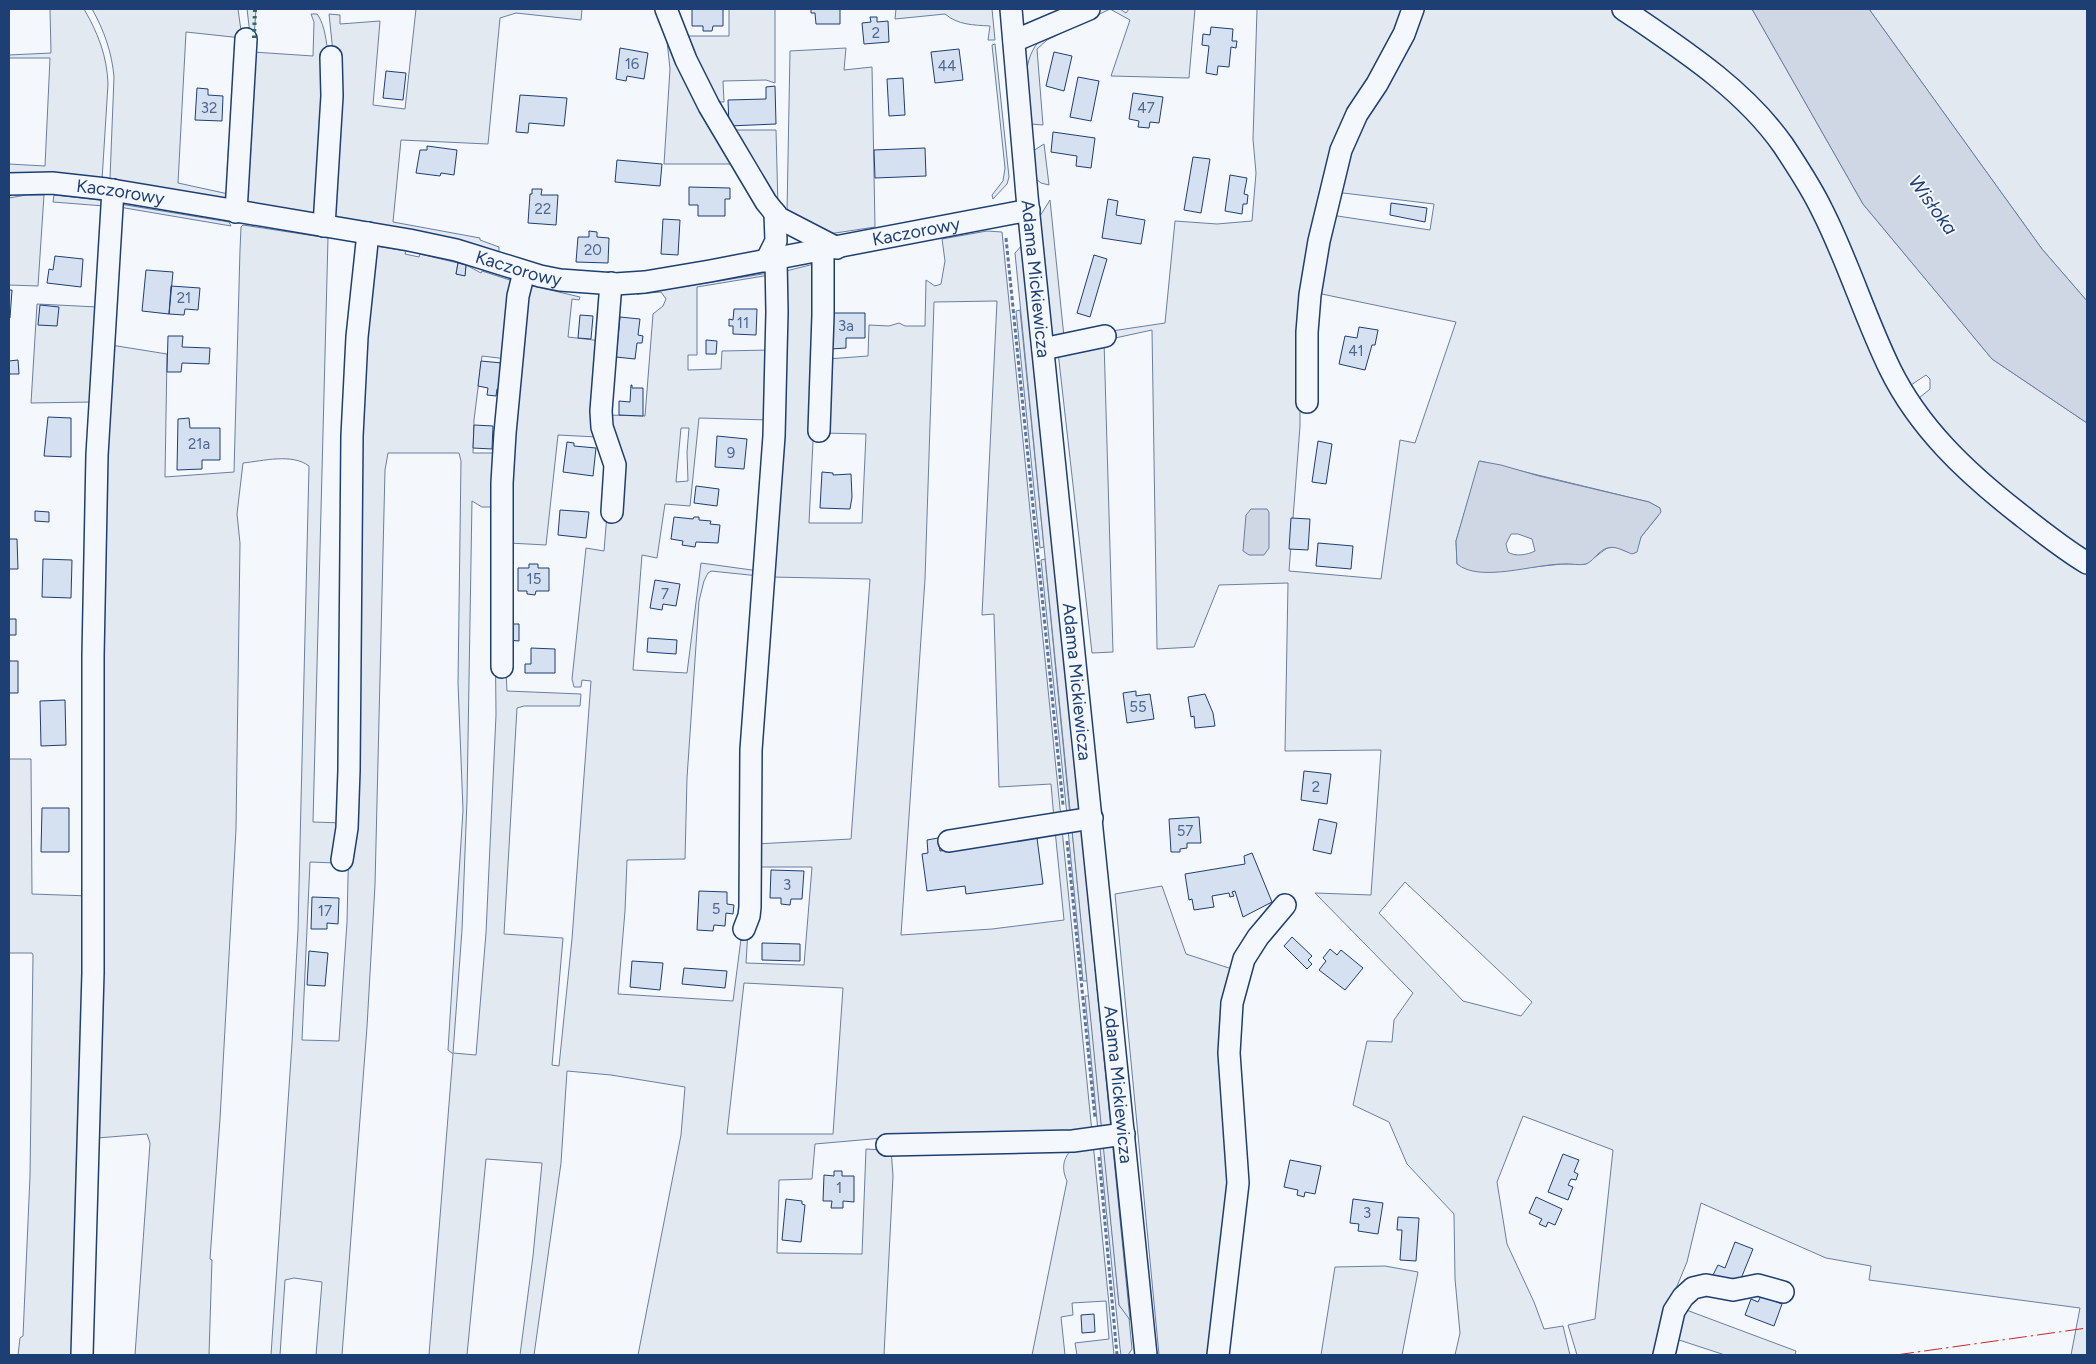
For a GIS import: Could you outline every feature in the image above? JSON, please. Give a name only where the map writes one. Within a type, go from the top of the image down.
[{"type":"street","points":[[666,9],[686,60],[709,106],[729,142],[775,213],[788,224],[830,249],[823,315],[818,431]]},
{"type":"street","name":"Adama Mickiewicza","points":[[1011,9],[1029,210],[1146,1355]]},
{"type":"street","points":[[1014,41],[1089,9]]},
{"type":"street","points":[[1307,402],[1307,332],[1310,295],[1319,241],[1339,158],[1347,134],[1399,42],[1413,9]]},
{"type":"street","points":[[1623,9],[1708,70],[1739,96],[1782,144],[1823,210],[1890,369],[1923,424],[1952,456],[1997,496],[2061,547],[2087,563]]},
{"type":"street","points":[[236,212],[246,39]]},
{"type":"street","points":[[324,226],[332,96],[332,57]]},
{"type":"street","name":"Kaczorowy","points":[[9,184],[52,182],[114,190],[368,233],[456,250],[524,272],[560,280],[611,283],[645,282],[771,260],[1029,210]]},
{"type":"street","points":[[82,1355],[93,973],[93,656],[97,455],[114,190]]},
{"type":"street","points":[[744,929],[750,907],[751,750],[774,436],[778,312],[771,260],[776,241],[775,213]]},
{"type":"street","points":[[342,860],[347,828],[349,770],[352,426],[357,338],[368,233]]},
{"type":"street","points":[[502,667],[502,501],[505,433],[518,296],[524,272]]},
{"type":"street","points":[[611,283],[601,411],[602,427],[615,465],[612,512]]},
{"type":"street","points":[[1043,349],[1105,336]]},
{"type":"street","points":[[949,841],[1092,818]]},
{"type":"street","points":[[1218,1355],[1238,1183],[1229,1053],[1232,1003],[1244,959],[1258,937],[1285,905]]},
{"type":"street","points":[[887,1145],[1073,1141],[1124,1134]]},
{"type":"street","points":[[1664,1355],[1674,1311],[1683,1297],[1693,1288],[1706,1284],[1733,1290],[1758,1285],[1783,1292]]},
{"type":"path","points":[[1006,238],[1118,1355]]},
{"type":"shaded area","points":[[50,9],[84,9],[101,45],[106,64],[108,84],[102,180],[46,173],[9,174],[9,164],[45,166],[50,58],[9,58],[9,55],[51,53]]},
{"type":"shaded area","points":[[92,9],[238,9],[242,38],[186,32],[178,183],[233,195],[225,199],[111,180],[114,77],[107,42]]},
{"type":"shaded area","points":[[247,9],[256,9],[253,52],[313,56],[314,22],[311,14],[317,14],[324,29],[328,52],[329,79],[326,141],[319,214],[249,204],[247,201],[250,34]]},
{"type":"shaded area","points":[[416,9],[582,9],[581,20],[516,13],[500,18],[488,144],[401,140],[393,222],[480,238],[480,240],[499,247],[499,252],[331,216],[336,81],[329,14],[340,15],[340,24],[380,21],[373,105],[405,109]]},
{"type":"shaded area","points":[[672,9],[678,9],[687,36],[729,36],[729,9],[775,9],[775,83],[766,80],[723,81],[724,102],[714,102]]},
{"type":"shaded area","points":[[896,9],[992,9],[995,40],[988,40],[990,26],[960,22],[945,14],[895,19]]},
{"type":"shaded area","points":[[1098,9],[1110,9],[1047,40],[1037,49],[1043,125],[1031,124],[1026,81],[1029,60],[1033,50],[1039,41]]},
{"type":"shaded area","points":[[1110,9],[1120,9],[1126,13],[1129,9],[1195,9],[1189,78],[1111,76],[1130,20]]},
{"type":"shaded area","points":[[1257,9],[1404,9],[1373,77],[1349,117],[1336,189],[1347,145],[1419,9],[1613,9],[1753,115],[1791,165],[1907,416],[2087,570],[2087,1355],[2071,1355],[2080,1308],[1869,1280],[1871,1266],[1826,1258],[1701,1203],[1687,1262],[1670,1303],[1655,1355],[1577,1355],[1568,1325],[1595,1319],[1613,1150],[1523,1116],[1497,1182],[1507,1244],[1534,1302],[1544,1329],[1563,1326],[1570,1355],[1455,1355],[1460,1333],[1455,1279],[1454,1214],[1407,1164],[1389,1122],[1353,1105],[1367,1041],[1392,1042],[1394,1020],[1413,993],[1315,893],[1371,895],[1381,750],[1285,751],[1288,583],[1219,585],[1194,647],[1157,649],[1152,330],[1106,340],[1105,332],[1165,323],[1175,221],[1217,224],[1252,221],[1256,173],[1253,139]],"holes":[[[1335,192],[1434,204],[1430,230],[1331,215],[1317,293],[1456,322],[1415,443],[1400,440],[1381,579],[1289,571],[1300,426],[1300,383]],[[1480,461],[1649,502],[1660,508],[1658,516],[1641,537],[1635,553],[1616,547],[1607,548],[1586,564],[1562,564],[1496,571],[1457,564],[1456,541]],[[1405,882],[1532,1002],[1521,1016],[1463,1001],[1379,913]]]},
{"type":"shaded area","points":[[1632,9],[1752,9],[1863,204],[1992,359],[2087,423],[2087,558],[2031,518],[1924,417],[1800,162]],"holes":[[[1926,375],[1930,379],[1930,389],[1919,398],[1911,385]]]},
{"type":"shaded area","points":[[1869,9],[2087,9],[2087,301],[2042,249]]},
{"type":"shaded area","points":[[667,41],[739,164],[664,164],[670,69]]},
{"type":"shaded area","points":[[995,44],[1009,177],[1007,184],[993,199],[992,195],[1003,181],[1005,168],[992,45]]},
{"type":"shaded area","points":[[846,48],[844,70],[872,67],[875,227],[822,235],[787,213],[790,51]]},
{"type":"shaded area","points":[[727,130],[776,130],[778,207]]},
{"type":"shaded area","points":[[1044,144],[1049,185],[1041,183],[1036,179],[1033,151]]},
{"type":"shaded area","points":[[26,195],[44,195],[38,286],[9,285],[9,198]]},
{"type":"shaded area","points":[[54,195],[108,201],[92,402],[31,403],[37,304],[98,307],[104,206],[53,202]]},
{"type":"shaded area","points":[[1050,200],[1064,337],[1052,337],[1040,216]]},
{"type":"shaded area","points":[[120,204],[229,222],[231,226],[119,207]]},
{"type":"shaded area","points":[[243,225],[328,238],[313,822],[343,823],[336,863],[310,862],[302,1040],[339,1041],[347,922],[355,575],[370,245],[406,251],[405,254],[419,257],[420,254],[458,263],[456,274],[465,275],[466,265],[481,273],[482,271],[516,282],[507,359],[482,356],[474,420],[473,453],[495,453],[507,691],[581,694],[580,706],[524,706],[517,708],[504,934],[563,938],[552,1065],[559,1066],[572,939],[591,681],[582,680],[581,687],[574,687],[572,679],[586,548],[604,551],[608,502],[607,415],[645,416],[653,314],[663,306],[666,299],[661,292],[637,294],[769,273],[770,275],[697,287],[697,355],[688,355],[688,370],[721,369],[722,351],[771,350],[768,420],[699,418],[690,506],[665,504],[657,558],[642,555],[633,670],[687,673],[701,563],[759,571],[759,576],[711,571],[704,581],[699,601],[687,778],[685,859],[627,860],[618,994],[733,1001],[741,939],[748,930],[746,963],[804,965],[812,867],[753,867],[782,272],[818,263],[817,360],[809,523],[862,523],[866,434],[823,433],[827,359],[868,356],[869,325],[889,326],[899,323],[905,326],[925,326],[926,280],[935,286],[941,284],[945,261],[942,239],[987,231],[1002,232],[1061,818],[1054,819],[1051,784],[999,787],[994,614],[982,615],[997,301],[934,302],[925,579],[901,935],[992,929],[1064,920],[1055,830],[1062,829],[1114,1355],[1077,1355],[1075,1343],[1109,1339],[1106,1301],[1072,1303],[1073,1315],[1061,1317],[1065,1355],[1032,1355],[1067,1181],[1064,1163],[1073,1148],[891,1149],[893,1176],[884,1355],[638,1355],[681,1135],[685,1087],[611,1075],[567,1071],[561,1163],[534,1355],[520,1355],[533,1256],[542,1163],[486,1159],[467,1355],[429,1355],[453,1054],[448,1050],[463,810],[458,683],[461,461],[459,453],[388,453],[385,470],[375,885],[367,1027],[342,1355],[316,1355],[322,1282],[294,1278],[285,1280],[280,1355],[271,1355],[298,929],[309,466],[302,462],[286,459],[243,463],[237,514],[240,543],[236,829],[220,1119],[210,1259],[212,1260],[209,1355],[135,1355],[150,1143],[147,1134],[97,1138],[96,707],[111,345],[167,354],[165,477],[234,472],[241,227]],"holes":[[[681,428],[689,428],[687,452],[688,481],[676,482]],[[472,501],[482,507],[494,507],[496,715],[486,933],[476,1055],[453,1053],[462,930],[467,800]],[[771,577],[870,579],[851,839],[755,844]],[[744,983],[843,988],[833,1134],[727,1134]],[[883,1138],[883,1150],[866,1149],[862,1254],[777,1253],[779,1180],[812,1179],[815,1144]]]},
{"type":"shaded area","points":[[1023,244],[1130,1320],[1119,1305],[1015,253]]},
{"type":"shaded area","points":[[529,285],[580,297],[579,300],[572,299],[568,337],[602,341],[597,437],[558,435],[546,545],[509,543],[505,515]]},
{"type":"shaded area","points":[[1020,310],[1044,547],[1040,548],[1016,311]]},
{"type":"shaded area","points":[[1104,341],[1113,652],[1092,653],[1058,352]]},
{"type":"shaded area","points":[[1045,559],[1070,815],[1067,815],[1041,560]]},
{"type":"shaded area","points":[[9,759],[31,759],[32,894],[90,896],[77,1355],[18,1355],[20,1338],[23,1336],[30,1176],[33,955],[32,953],[9,953]]},
{"type":"shaded area","points":[[1072,829],[1087,981],[1083,981],[1068,830]]},
{"type":"shaded area","points":[[1162,886],[1186,954],[1232,969],[1232,1190],[1211,1355],[1159,1355],[1115,894]]},
{"type":"shaded area","points":[[1085,996],[1089,996],[1102,1130],[1098,1131]]},
{"type":"shaded area","points":[[1100,1148],[1104,1148],[1119,1305],[1129,1318],[1132,1349],[1128,1355],[1121,1355],[1120,1348]]},
{"type":"shaded area","points":[[1385,1266],[1418,1272],[1402,1355],[1321,1355],[1335,1267]]},
{"type":"shaded area","points":[[1681,1308],[1796,1351],[1795,1355],[1725,1355],[1673,1338]]},
{"type":"water","name":"Wisłoka","points":[[1752,9],[1869,9],[2042,249],[2087,301],[2087,423],[1992,359],[1863,204]]},
{"type":"water","points":[[1479,461],[1649,502],[1660,508],[1661,512],[1641,537],[1637,552],[1632,554],[1611,547],[1602,550],[1583,565],[1551,565],[1508,571],[1479,572],[1457,564],[1456,541]],"holes":[[[1511,534],[1518,534],[1532,539],[1535,551],[1521,555],[1514,555],[1508,552],[1506,544]]]},
{"type":"water","points":[[1251,509],[1267,509],[1269,512],[1269,548],[1264,555],[1249,555],[1243,551],[1246,515]]},
{"type":"building","points":[[692,9],[723,9],[723,26],[713,26],[712,31],[703,31],[703,26],[692,26]]},
{"type":"building","points":[[811,9],[840,9],[840,24],[816,24],[815,13],[811,13]]},
{"type":"building","points":[[870,17],[877,17],[877,22],[888,21],[889,42],[864,44],[862,23],[871,22]]},
{"type":"building","points":[[1211,27],[1233,29],[1232,41],[1237,41],[1236,48],[1231,47],[1229,67],[1218,66],[1217,75],[1206,73],[1209,46],[1202,45],[1203,34],[1210,35]]},
{"type":"building","points":[[620,48],[648,53],[644,79],[627,76],[626,81],[616,79]]},
{"type":"building","points":[[959,49],[963,80],[935,83],[931,52]]},
{"type":"building","points":[[1054,52],[1072,56],[1064,91],[1046,86]]},
{"type":"building","points":[[386,71],[406,73],[403,100],[383,98]]},
{"type":"building","points":[[1078,77],[1099,81],[1091,121],[1070,117]]},
{"type":"building","points":[[903,78],[905,115],[889,116],[887,79]]},
{"type":"building","points":[[775,86],[776,124],[729,126],[728,100],[766,99],[766,87]]},
{"type":"building","points":[[197,88],[208,89],[208,95],[223,96],[222,121],[195,120]]},
{"type":"building","points":[[1133,93],[1163,97],[1159,123],[1150,122],[1149,128],[1138,127],[1139,121],[1129,119]]},
{"type":"building","points":[[520,95],[567,98],[564,126],[529,123],[528,133],[516,132]]},
{"type":"building","points":[[1053,132],[1095,138],[1091,168],[1076,166],[1077,156],[1051,152]]},
{"type":"building","points":[[427,146],[457,150],[454,175],[441,173],[440,176],[416,173],[420,150],[427,150]]},
{"type":"building","points":[[925,148],[926,176],[875,178],[874,150]]},
{"type":"building","points":[[1193,157],[1210,159],[1201,213],[1184,210]]},
{"type":"building","points":[[617,160],[662,164],[660,186],[615,182]]},
{"type":"building","points":[[1230,175],[1247,178],[1244,194],[1248,195],[1247,204],[1243,204],[1242,214],[1225,211]]},
{"type":"building","points":[[689,187],[730,188],[730,199],[725,199],[725,216],[698,216],[698,205],[689,205]]},
{"type":"building","points":[[532,189],[542,189],[541,195],[558,195],[556,225],[528,223]]},
{"type":"building","points":[[1108,199],[1118,201],[1116,215],[1145,220],[1141,244],[1102,238]]},
{"type":"building","points":[[1391,203],[1427,208],[1425,222],[1390,215]]},
{"type":"building","points":[[663,219],[680,220],[678,255],[661,254]]},
{"type":"building","points":[[589,231],[597,232],[597,237],[609,238],[608,263],[576,262],[578,237],[589,237]]},
{"type":"building","points":[[1094,255],[1107,259],[1090,317],[1077,313]]},
{"type":"building","points":[[55,256],[83,259],[81,287],[47,283],[49,269],[53,270]]},
{"type":"building","points":[[458,263],[466,265],[465,276],[456,274]]},
{"type":"building","points":[[146,270],[173,272],[169,314],[142,311]]},
{"type":"building","points":[[171,286],[200,288],[198,310],[185,309],[184,315],[169,314]]},
{"type":"building","points":[[9,290],[12,290],[10,318],[9,318]]},
{"type":"building","points":[[40,305],[59,307],[57,326],[38,325]]},
{"type":"building","points":[[734,309],[757,309],[756,335],[733,334],[733,326],[729,326],[729,319],[733,320]]},
{"type":"building","points":[[827,313],[865,313],[865,338],[846,338],[846,348],[831,349]]},
{"type":"building","points":[[580,315],[593,316],[591,339],[578,338]]},
{"type":"building","points":[[620,317],[640,319],[638,335],[643,336],[642,343],[637,343],[635,359],[616,357]]},
{"type":"building","points":[[1359,327],[1378,330],[1375,345],[1372,345],[1365,370],[1339,364],[1345,336],[1357,338]]},
{"type":"building","points":[[168,336],[183,336],[182,347],[210,348],[209,364],[182,363],[181,372],[167,372]]},
{"type":"building","points":[[706,340],[717,341],[716,354],[706,354]]},
{"type":"building","points":[[18,360],[19,374],[9,374],[9,361]]},
{"type":"building","points":[[481,361],[502,363],[499,389],[497,389],[496,396],[487,395],[488,388],[478,386]]},
{"type":"building","points":[[631,385],[632,388],[643,388],[643,416],[619,415],[619,401],[630,402]]},
{"type":"building","points":[[48,417],[71,418],[71,457],[44,456]]},
{"type":"building","points":[[189,418],[190,428],[220,428],[220,460],[202,460],[202,469],[177,470],[178,419]]},
{"type":"building","points":[[474,425],[493,426],[492,449],[473,448]]},
{"type":"building","points":[[717,436],[747,439],[744,469],[715,467]]},
{"type":"building","points":[[1318,441],[1332,444],[1326,484],[1312,482]]},
{"type":"building","points":[[567,442],[574,443],[574,446],[596,448],[593,476],[563,472]]},
{"type":"building","points":[[822,472],[833,473],[833,475],[851,474],[852,497],[850,509],[820,508]]},
{"type":"building","points":[[696,486],[719,489],[717,506],[694,503]]},
{"type":"building","points":[[560,510],[589,512],[586,538],[558,535]]},
{"type":"building","points":[[35,511],[49,512],[49,522],[35,521]]},
{"type":"building","points":[[674,517],[693,519],[694,517],[699,517],[699,520],[711,521],[710,524],[720,525],[718,543],[696,542],[695,547],[682,545],[683,541],[671,539]]},
{"type":"building","points":[[1291,518],[1310,519],[1308,550],[1289,549]]},
{"type":"building","points":[[9,539],[17,539],[18,569],[9,569]]},
{"type":"building","points":[[1318,543],[1353,546],[1351,569],[1316,566]]},
{"type":"building","points":[[43,559],[72,560],[71,598],[42,597]]},
{"type":"building","points":[[529,564],[538,564],[538,568],[549,568],[549,591],[536,591],[535,595],[527,594],[527,591],[518,591],[518,568],[529,568]]},
{"type":"building","points":[[655,580],[680,584],[676,606],[663,604],[662,610],[650,608]]},
{"type":"building","points":[[9,619],[16,619],[16,635],[9,635]]},
{"type":"building","points":[[508,624],[519,624],[519,641],[507,640]]},
{"type":"building","points":[[648,638],[677,640],[676,654],[647,652]]},
{"type":"building","points":[[531,648],[555,649],[555,673],[525,673],[525,664],[531,664]]},
{"type":"building","points":[[9,661],[18,661],[18,693],[9,693]]},
{"type":"building","points":[[1136,691],[1136,696],[1150,694],[1154,719],[1127,723],[1123,693]]},
{"type":"building","points":[[1205,694],[1213,713],[1215,726],[1195,728],[1194,716],[1191,717],[1188,697]]},
{"type":"building","points":[[65,700],[66,745],[41,746],[40,701]]},
{"type":"building","points":[[1304,771],[1331,774],[1327,804],[1301,800]]},
{"type":"building","points":[[42,808],[69,808],[69,852],[41,852]]},
{"type":"building","points":[[1199,817],[1201,843],[1187,843],[1187,848],[1180,849],[1180,852],[1171,852],[1169,819]]},
{"type":"building","points":[[1319,819],[1337,823],[1331,854],[1313,850]]},
{"type":"building","points":[[938,838],[940,851],[1037,838],[1043,884],[966,894],[965,886],[927,891],[922,854],[928,853],[927,840]]},
{"type":"building","points":[[1252,853],[1272,902],[1243,917],[1235,891],[1232,892],[1234,896],[1230,897],[1229,893],[1212,896],[1214,907],[1194,910],[1192,899],[1189,900],[1185,874],[1245,864],[1244,856]]},
{"type":"building","points":[[771,870],[804,871],[802,899],[791,899],[790,905],[781,904],[781,898],[770,898]]},
{"type":"building","points":[[699,891],[727,892],[727,904],[734,905],[733,914],[726,913],[725,926],[714,925],[713,931],[697,930]]},
{"type":"building","points":[[312,897],[339,898],[338,924],[327,923],[327,929],[311,929]]},
{"type":"building","points":[[1292,937],[1312,956],[1308,960],[1312,964],[1307,969],[1284,946]]},
{"type":"building","points":[[762,943],[800,944],[800,961],[762,960]]},
{"type":"building","points":[[1330,949],[1337,955],[1341,950],[1363,968],[1345,990],[1319,970],[1326,961],[1323,958]]},
{"type":"building","points":[[309,951],[328,953],[325,986],[307,985]]},
{"type":"building","points":[[632,961],[663,963],[660,990],[630,987]]},
{"type":"building","points":[[684,968],[727,971],[725,988],[682,984]]},
{"type":"building","points":[[1563,1154],[1579,1160],[1574,1172],[1578,1174],[1576,1180],[1571,1179],[1568,1185],[1573,1187],[1568,1200],[1548,1192]]},
{"type":"building","points":[[1290,1160],[1321,1166],[1315,1194],[1305,1192],[1304,1197],[1297,1195],[1298,1190],[1284,1187]]},
{"type":"building","points":[[834,1171],[842,1171],[842,1176],[854,1176],[854,1202],[843,1201],[843,1208],[831,1208],[832,1201],[823,1201],[824,1175],[834,1176]]},
{"type":"building","points":[[1536,1197],[1562,1209],[1555,1225],[1548,1222],[1546,1227],[1539,1224],[1542,1219],[1529,1213]]},
{"type":"building","points":[[786,1199],[802,1201],[802,1204],[805,1205],[801,1242],[782,1240]]},
{"type":"building","points":[[1353,1199],[1383,1203],[1378,1234],[1358,1231],[1359,1224],[1350,1223]]},
{"type":"building","points":[[1398,1217],[1419,1218],[1416,1261],[1400,1260],[1402,1230],[1397,1230]]},
{"type":"building","points":[[1735,1242],[1753,1249],[1738,1286],[1713,1275],[1718,1265],[1725,1268]]},
{"type":"building","points":[[1761,1296],[1782,1304],[1774,1326],[1745,1315],[1751,1299],[1758,1302]]},
{"type":"building","points":[[1094,1314],[1095,1332],[1082,1333],[1081,1315]]},
{"type":"hedge","points":[[254,38],[255,9]]},
{"type":"power","points":[[1896,1355],[2087,1328]]}]
